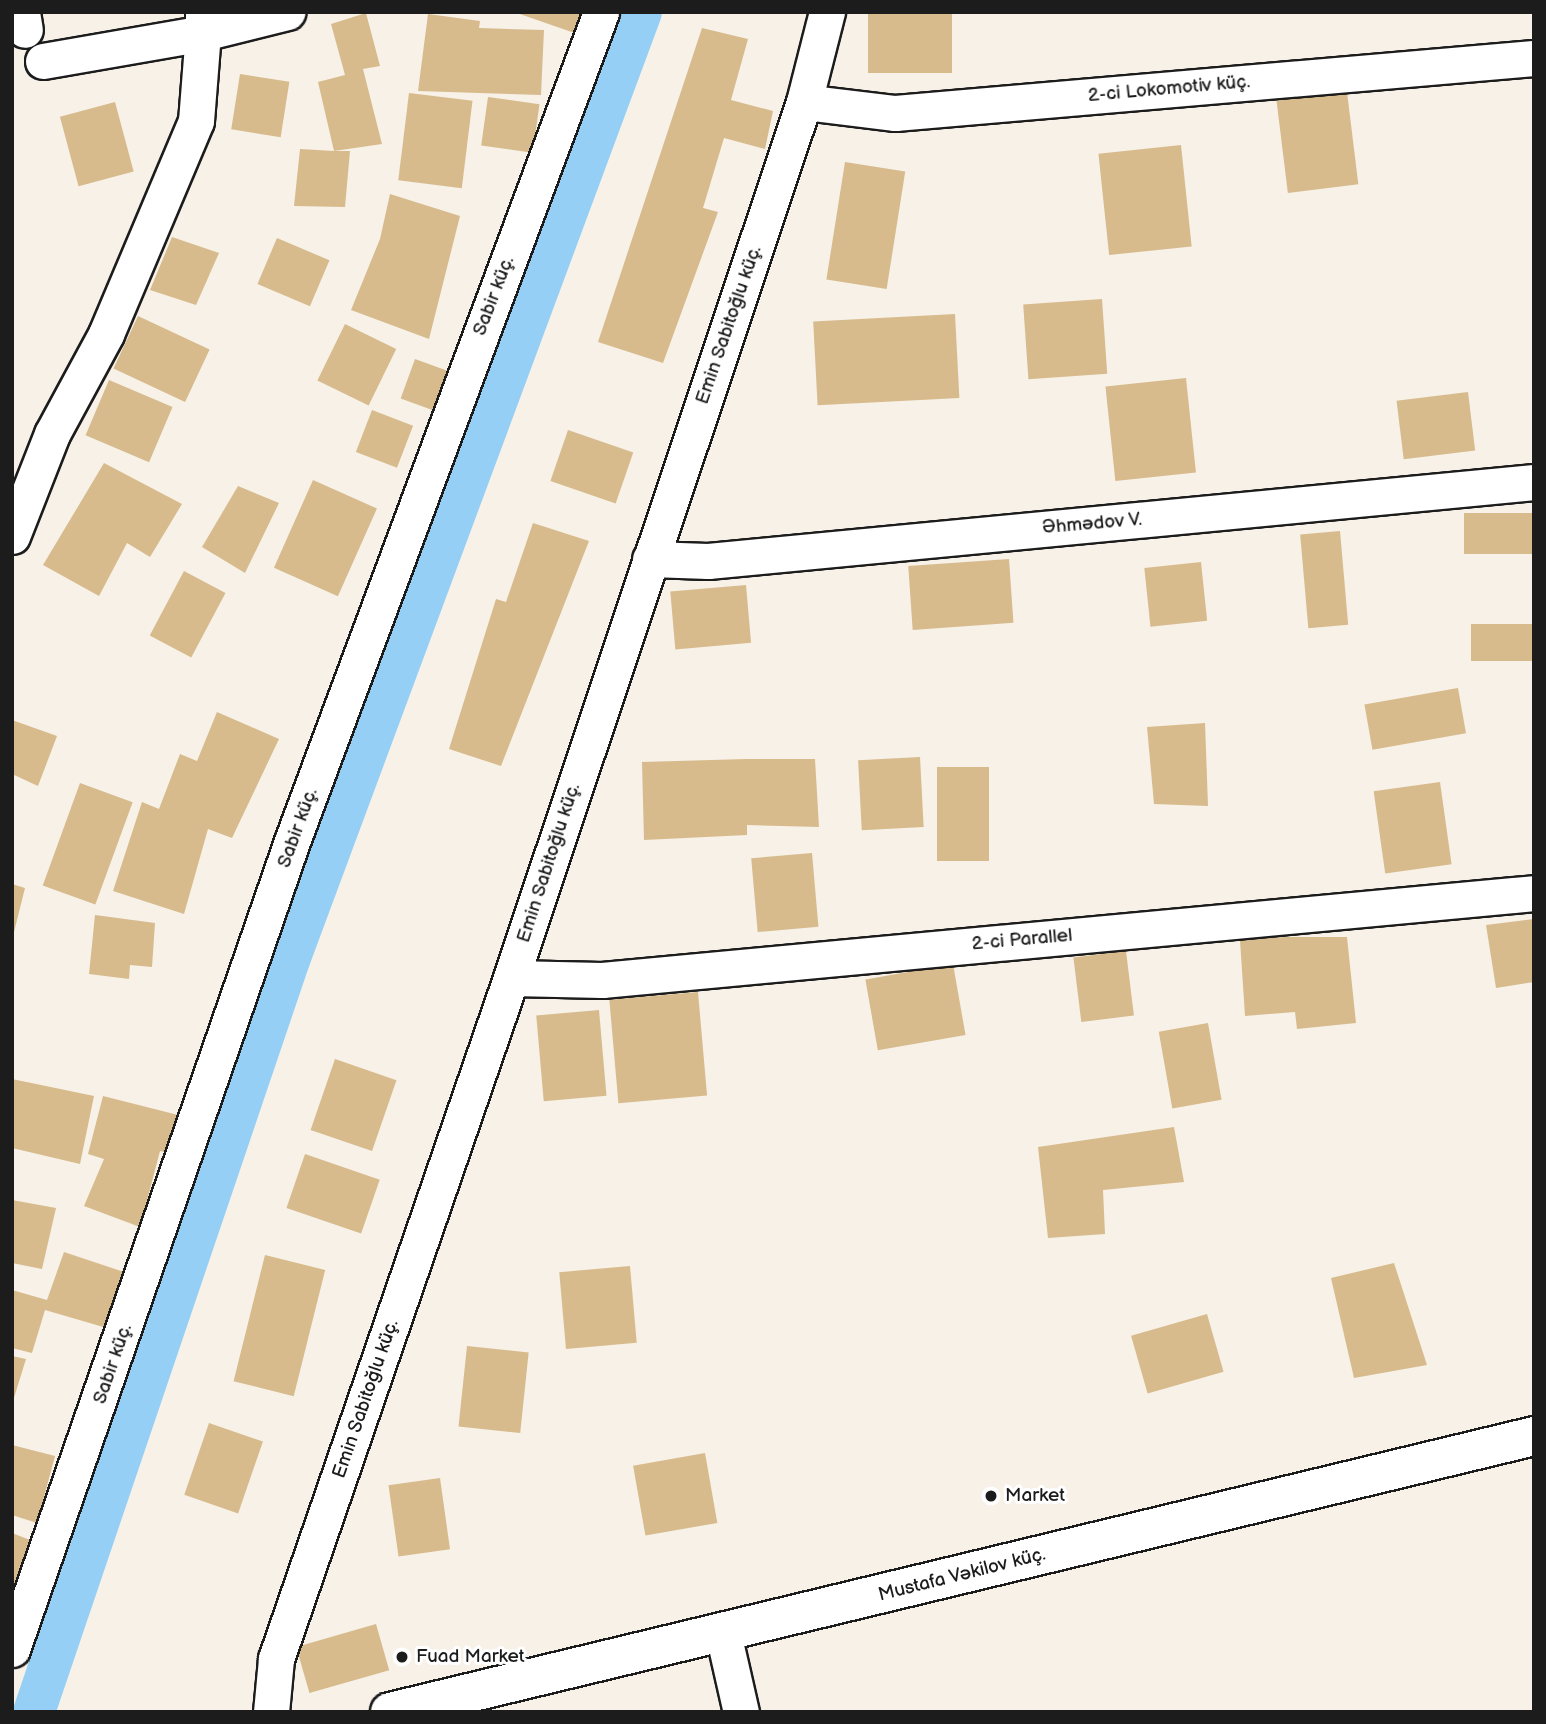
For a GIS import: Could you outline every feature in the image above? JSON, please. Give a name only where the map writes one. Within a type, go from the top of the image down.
[{"type":"street","points":[[43,61],[203,23],[287,12]]},
{"type":"street","name":"Sabir küç.","points":[[12,1649],[291,844],[601,12]]},
{"type":"street","name":"Emin Sabitoğlu küç.","points":[[271,1712],[276,1660],[511,978],[804,102],[827,12]]},
{"type":"street","points":[[13,534],[52,434],[106,334],[196,121],[203,23]]},
{"type":"street","name":"2-ci Lokomotiv küç.","points":[[804,102],[895,113],[1534,58]]},
{"type":"street","name":"Əhmədov V.","points":[[650,559],[708,561],[1534,482]]},
{"type":"street","name":"2-ci Parallel","points":[[511,978],[602,980],[1534,893]]},
{"type":"street","name":"Mustafa Vəkilov küç.","points":[[390,1712],[1534,1436]]},
{"type":"street","points":[[723,1633],[741,1712]]},
{"type":"building","points":[[514,12],[594,12],[586,37]]},
{"type":"building","points":[[868,12],[952,12],[952,73],[868,73]]},
{"type":"building","points":[[366,13],[380,66],[363,69],[382,144],[334,151],[318,82],[345,75],[331,24]]},
{"type":"building","points":[[428,14],[480,21],[479,28],[544,30],[541,95],[418,91]]},
{"type":"building","points":[[702,28],[748,39],[731,100],[773,111],[765,149],[724,138],[703,208],[718,212],[663,363],[598,342]]},
{"type":"building","points":[[240,74],[289,82],[281,137],[231,129]]},
{"type":"building","points":[[1347,92],[1358,184],[1288,193],[1277,101]]},
{"type":"building","points":[[409,93],[473,101],[462,188],[398,180]]},
{"type":"building","points":[[488,97],[539,104],[533,153],[481,146]]},
{"type":"building","points":[[115,102],[134,172],[79,186],[60,117]]},
{"type":"building","points":[[1181,145],[1192,246],[1109,255],[1098,154]]},
{"type":"building","points":[[300,149],[350,151],[345,207],[294,206]]},
{"type":"building","points":[[845,162],[905,172],[887,289],[826,280]]},
{"type":"building","points":[[390,194],[460,216],[429,339],[351,310],[380,239]]},
{"type":"building","points":[[172,237],[219,253],[196,305],[150,290]]},
{"type":"building","points":[[277,238],[329,260],[310,306],[257,284]]},
{"type":"building","points":[[1102,299],[1107,374],[1028,379],[1023,305]]},
{"type":"building","points":[[955,314],[959,398],[818,405],[813,321]]},
{"type":"building","points":[[138,316],[210,349],[185,402],[113,369]]},
{"type":"building","points":[[345,324],[396,349],[369,406],[317,381]]},
{"type":"building","points":[[415,359],[454,373],[439,412],[401,398]]},
{"type":"building","points":[[1186,378],[1196,472],[1115,481],[1105,386]]},
{"type":"building","points":[[109,380],[173,407],[149,462],[86,435]]},
{"type":"building","points":[[1468,392],[1475,451],[1404,459],[1397,401]]},
{"type":"building","points":[[372,410],[413,426],[397,468],[356,452]]},
{"type":"building","points":[[568,430],[633,452],[616,504],[550,481]]},
{"type":"building","points":[[104,463],[182,504],[150,557],[127,543],[99,596],[43,565]]},
{"type":"building","points":[[313,480],[377,508],[338,596],[274,568]]},
{"type":"building","points":[[238,486],[279,503],[245,573],[202,547]]},
{"type":"building","points":[[1464,513],[1534,513],[1534,554],[1464,554]]},
{"type":"building","points":[[533,523],[589,541],[501,766],[449,749],[496,599],[506,602]]},
{"type":"building","points":[[1340,531],[1348,625],[1308,628],[1300,534]]},
{"type":"building","points":[[1009,559],[1013,623],[913,630],[908,566]]},
{"type":"building","points":[[1201,562],[1207,621],[1150,627],[1144,568]]},
{"type":"building","points":[[184,571],[225,593],[191,658],[150,635]]},
{"type":"building","points":[[746,585],[751,643],[675,649],[670,592]]},
{"type":"building","points":[[1471,624],[1534,624],[1534,661],[1471,661]]},
{"type":"building","points":[[1458,688],[1466,733],[1372,750],[1364,704]]},
{"type":"building","points":[[217,712],[279,739],[232,838],[208,829],[184,914],[113,891],[142,802],[159,809],[180,754],[197,761]]},
{"type":"building","points":[[12,720],[57,736],[38,786],[12,774]]},
{"type":"building","points":[[1205,723],[1208,806],[1154,804],[1147,727]]},
{"type":"building","points":[[920,757],[924,827],[862,830],[858,760]]},
{"type":"building","points":[[815,759],[819,827],[747,825],[747,835],[644,840],[642,762]]},
{"type":"building","points":[[937,767],[989,767],[989,861],[937,861]]},
{"type":"building","points":[[1440,782],[1452,864],[1385,874],[1374,791]]},
{"type":"building","points":[[80,783],[133,802],[95,905],[43,885]]},
{"type":"building","points":[[812,853],[818,927],[758,932],[751,858]]},
{"type":"building","points":[[12,884],[25,888],[13,936],[12,936]]},
{"type":"building","points":[[95,915],[155,923],[152,967],[130,965],[129,979],[89,974]]},
{"type":"building","points":[[1534,919],[1534,982],[1496,988],[1486,925]]},
{"type":"building","points":[[1347,937],[1356,1023],[1297,1029],[1295,1012],[1245,1016],[1240,940]]},
{"type":"building","points":[[1126,951],[1134,1016],[1081,1022],[1073,957]]},
{"type":"building","points":[[953,964],[966,1035],[878,1050],[865,979]]},
{"type":"building","points":[[698,992],[707,1096],[618,1103],[609,1000]]},
{"type":"building","points":[[599,1010],[606,1096],[544,1101],[536,1015]]},
{"type":"building","points":[[1208,1023],[1222,1100],[1172,1108],[1159,1032]]},
{"type":"building","points":[[335,1059],[396,1080],[372,1151],[311,1130]]},
{"type":"building","points":[[12,1079],[94,1096],[80,1164],[12,1148]]},
{"type":"building","points":[[103,1096],[182,1116],[173,1154],[160,1151],[140,1227],[84,1206],[104,1159],[88,1154]]},
{"type":"building","points":[[1174,1127],[1184,1182],[1103,1190],[1105,1234],[1048,1238],[1038,1147]]},
{"type":"building","points":[[305,1154],[380,1180],[361,1234],[286,1208]]},
{"type":"building","points":[[12,1200],[56,1208],[42,1269],[12,1263]]},
{"type":"building","points":[[64,1252],[136,1276],[117,1331],[45,1310],[32,1353],[12,1348],[12,1290],[47,1300]]},
{"type":"building","points":[[265,1255],[325,1270],[294,1396],[234,1381]]},
{"type":"building","points":[[1394,1263],[1427,1365],[1354,1378],[1331,1278]]},
{"type":"building","points":[[630,1266],[637,1343],[566,1349],[559,1272]]},
{"type":"building","points":[[1207,1314],[1224,1372],[1148,1393],[1131,1336]]},
{"type":"building","points":[[467,1346],[529,1352],[520,1433],[459,1427]]},
{"type":"building","points":[[12,1356],[26,1359],[13,1401],[12,1401]]},
{"type":"building","points":[[209,1423],[263,1442],[238,1513],[184,1495]]},
{"type":"building","points":[[12,1445],[55,1456],[37,1523],[12,1515]]},
{"type":"building","points":[[705,1453],[717,1523],[645,1536],[633,1466]]},
{"type":"building","points":[[440,1478],[450,1549],[399,1557],[389,1485]]},
{"type":"building","points":[[12,1533],[43,1545],[24,1593],[12,1588]]},
{"type":"building","points":[[376,1624],[389,1670],[309,1693],[296,1647]]},
{"type":"waterway","points":[[34,1712],[289,960],[641,12]]},
{"type":"place","name":"Market","points":[[991,1496]]},
{"type":"place","name":"Fuad Market","points":[[402,1657]]}]
